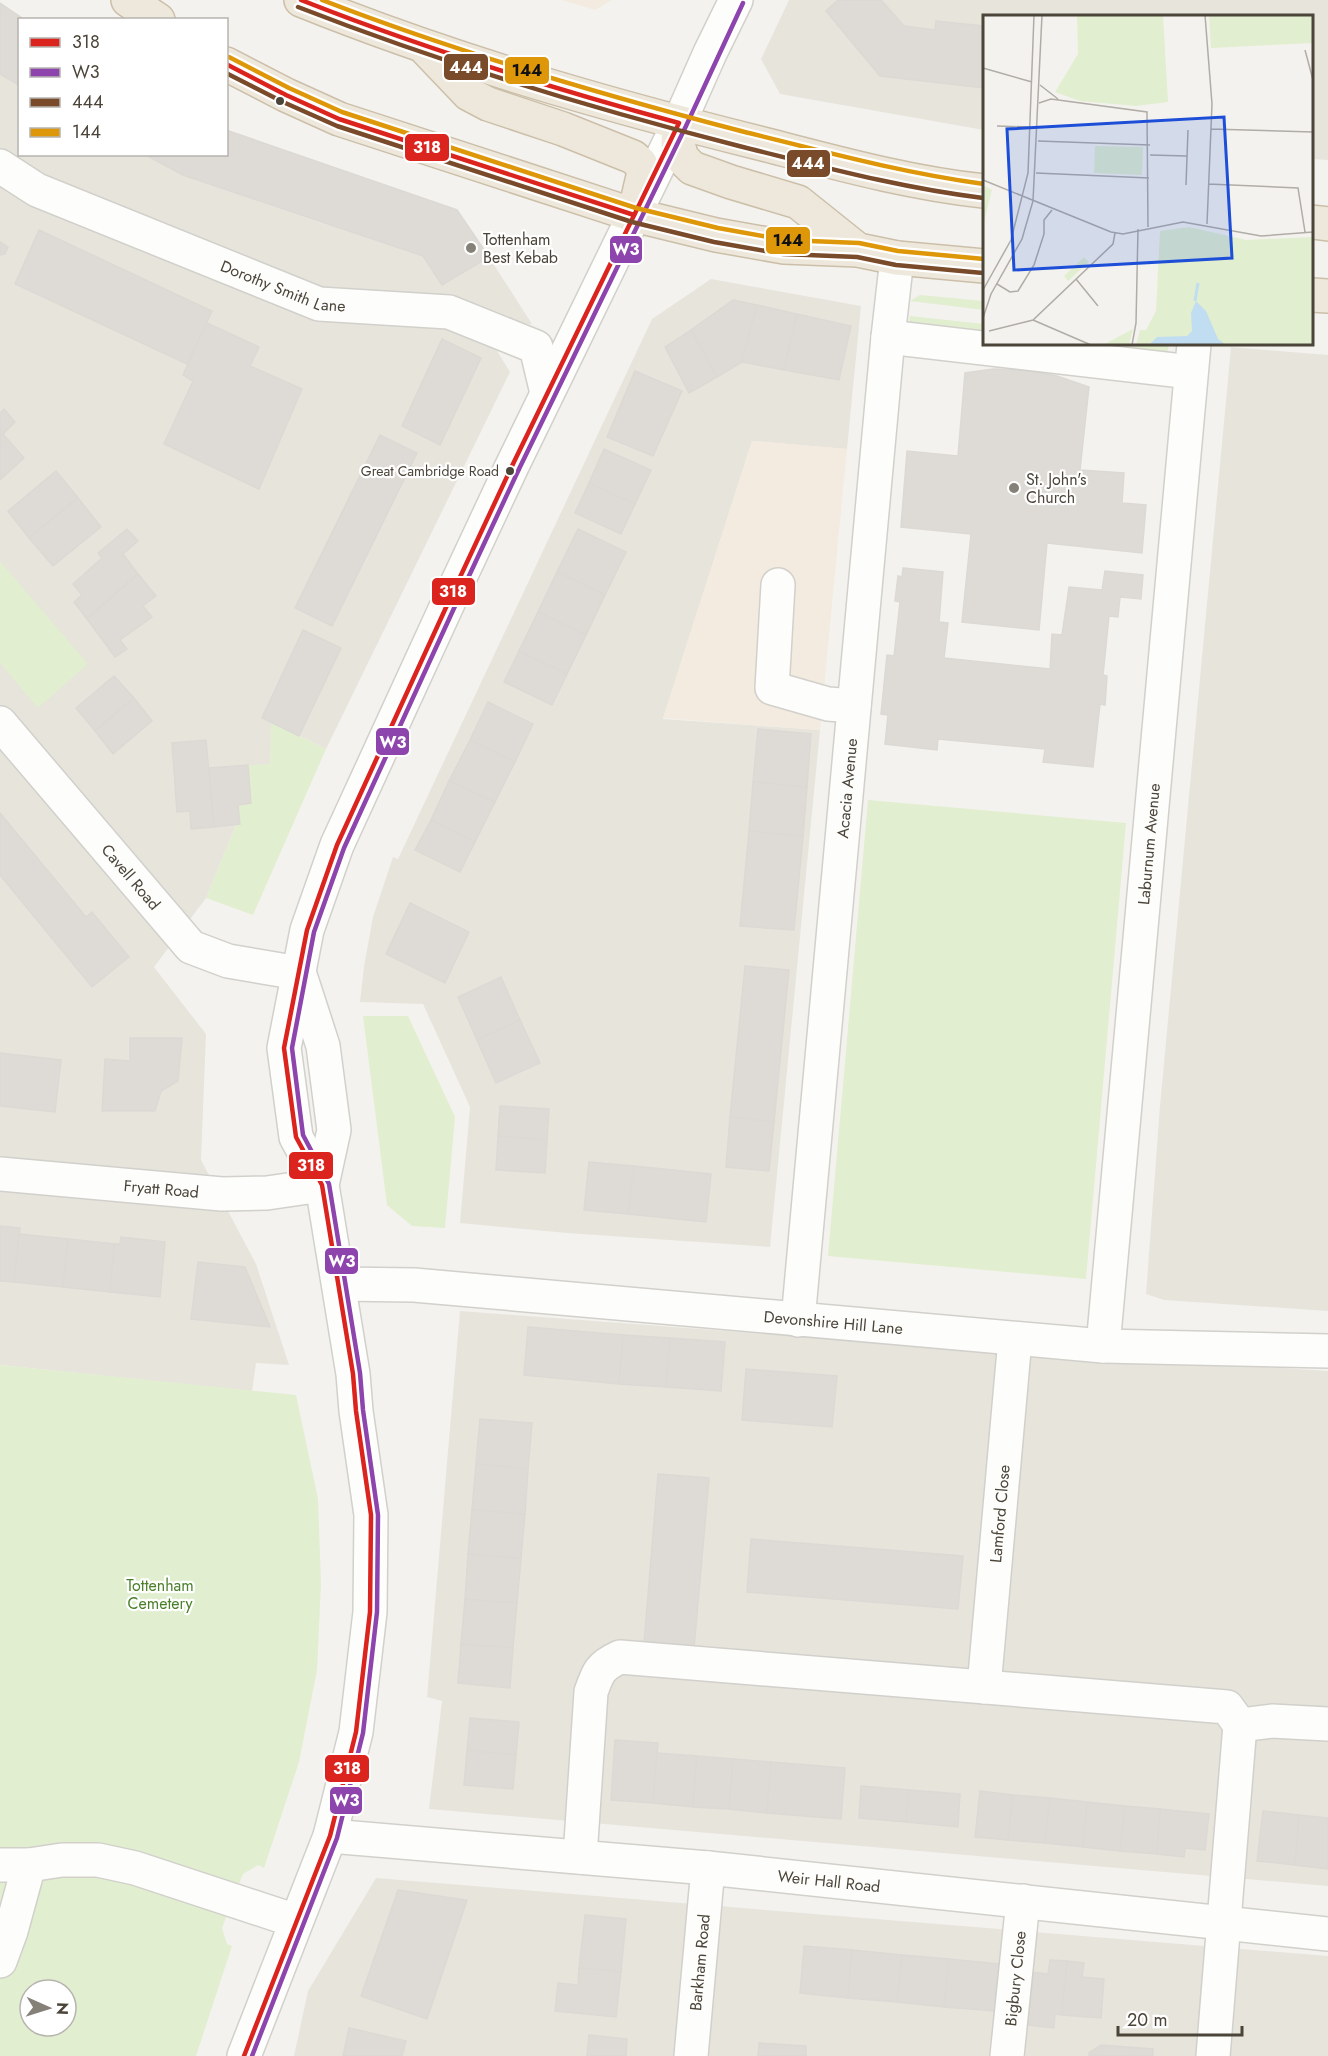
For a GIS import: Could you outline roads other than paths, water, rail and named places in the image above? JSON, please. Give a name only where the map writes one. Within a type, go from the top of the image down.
[{"type":"highway","points":[[128,0],[155,18]]},
{"type":"highway","points":[[301,0],[426,48],[597,101],[905,179],[983,191]]},
{"type":"highway","points":[[426,48],[469,94],[488,104],[563,129],[633,158],[644,172],[634,215]]},
{"type":"highway","points":[[228,65],[339,119],[634,215],[716,235],[784,247],[858,250],[897,258],[983,266]]},
{"type":"highway","points":[[679,123],[678,144],[682,158],[692,168],[798,202],[858,250]]},
{"type":"highway","points":[[1313,222],[1328,224]]},
{"type":"highway","points":[[1313,295],[1328,296]]},
{"type":"street","points":[[243,2056],[330,1836],[356,1732],[370,1612],[371,1515],[353,1374],[322,1185],[334,1130],[323,1046],[299,973],[307,930],[337,845],[512,466],[679,123],[736,0]]},
{"type":"street","name":"Dorothy Smith Lane","points":[[0,166],[37,190],[319,304],[449,312],[536,347],[547,393]]},
{"type":"street","name":"Acacia Avenue","points":[[798,1320],[897,258]]},
{"type":"street","points":[[888,337],[983,344]]},
{"type":"street","points":[[1004,345],[1192,358]]},
{"type":"street","name":"Laburnum Avenue","points":[[1103,1346],[1192,358]]},
{"type":"street","points":[[778,585],[772,688],[828,704],[854,706]]},
{"type":"street","name":"Cavell Road","points":[[0,723],[191,946],[228,962],[299,973]]},
{"type":"street","name":"Fryatt Road","points":[[0,1174],[222,1194],[267,1193],[322,1185]]},
{"type":"street","name":"Devonshire Hill Lane","points":[[339,1284],[414,1285],[1103,1346],[1328,1351]]},
{"type":"street","name":"Lamford Close","points":[[984,1687],[1015,1339]]},
{"type":"street","points":[[580,1857],[591,1692],[596,1677],[605,1664],[620,1657],[984,1687],[1272,1721],[1328,1724]]},
{"type":"street","points":[[1214,2056],[1227,1874],[1233,1716]]},
{"type":"street","name":"Weir Hall Road","points":[[330,1836],[708,1868],[1328,1934]]},
{"type":"street","points":[[0,1960],[11,1931],[14,1865],[62,1860],[98,1860],[135,1868],[296,1921]]},
{"type":"street","name":"Barkham Road","points":[[691,2056],[708,1868]]},
{"type":"street","name":"Bigbury Close","points":[[1007,2056],[1023,1901]]},
{"type":"place","name":"Tottenham Best Kebab","points":[[471,248]]},
{"type":"place","name":"Great Cambridge Road","points":[[510,471]]},
{"type":"place","name":"St. John's Church","points":[[1014,488]]},
{"type":"park label","name":"Tottenham Cemetery","points":[[160,1594]]}]
